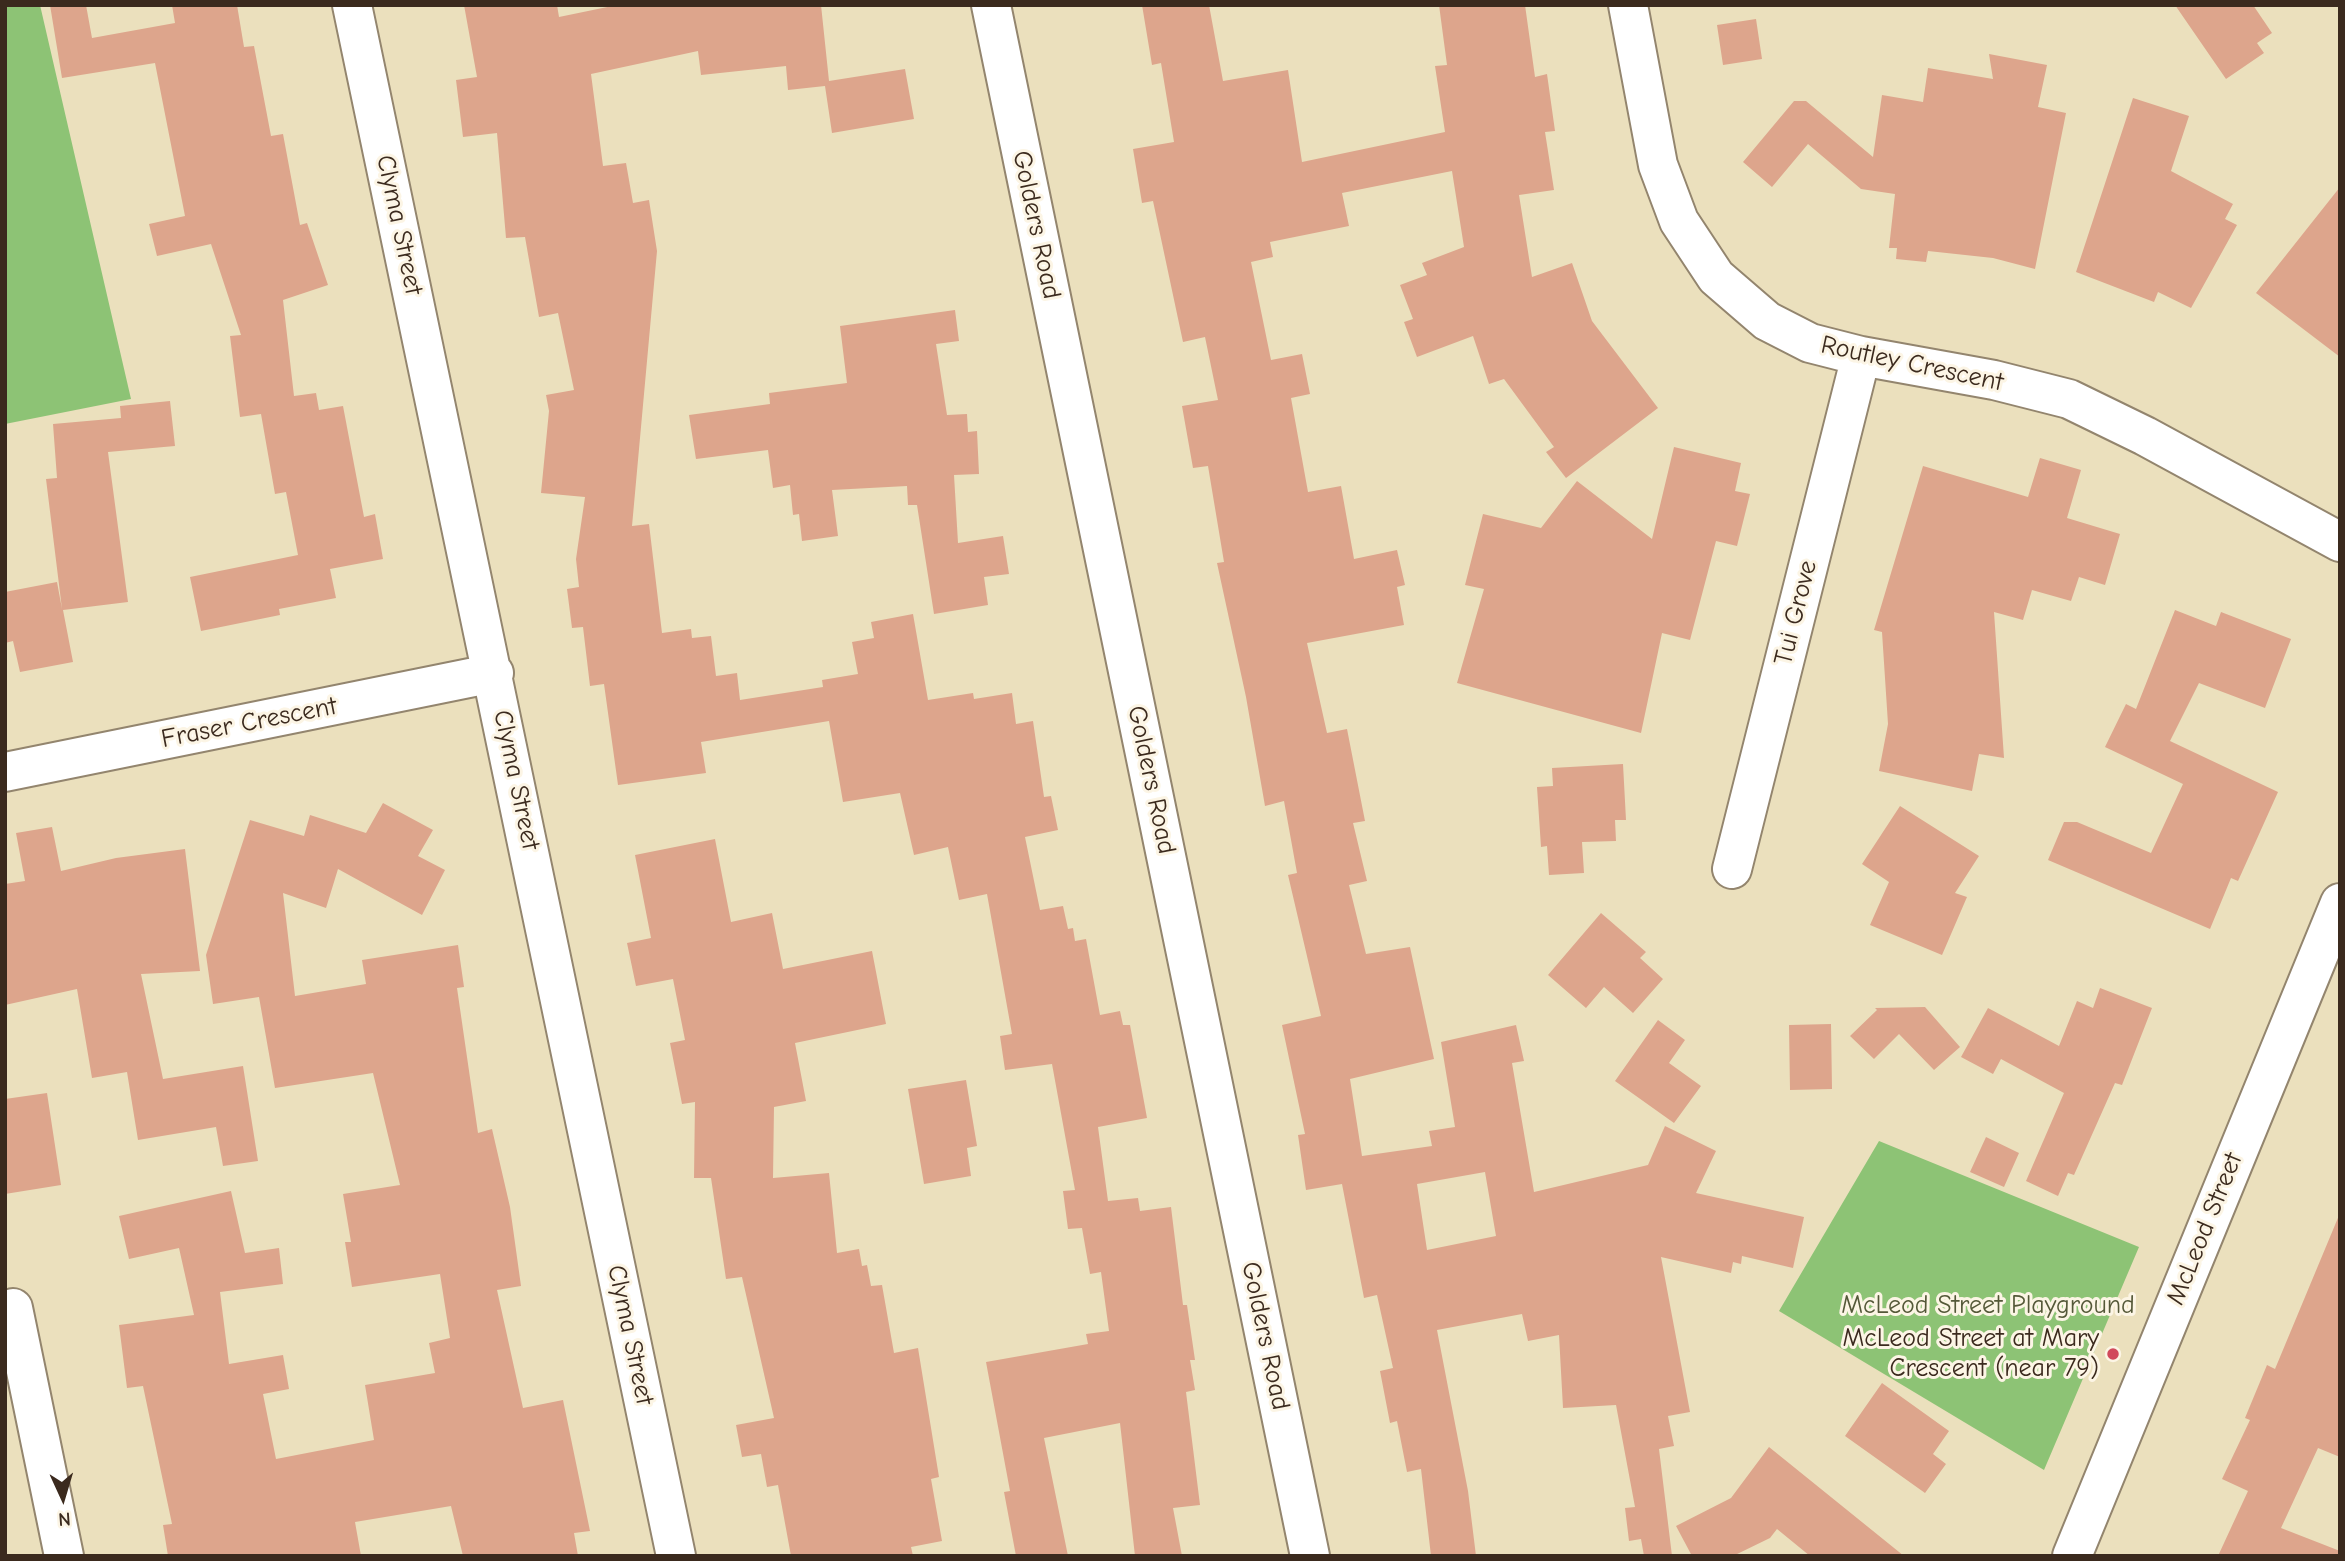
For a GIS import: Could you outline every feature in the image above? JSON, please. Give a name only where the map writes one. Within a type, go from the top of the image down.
[{"type":"street","name":"Clyma Street","points":[[352,5],[494,673],[676,1556]]},
{"type":"street","name":"Golders Road","points":[[991,5],[1310,1556]]},
{"type":"street","name":"Routley Crescent","points":[[1628,5],[1658,165],[1679,221],[1716,277],[1767,321],[1810,343],[1861,356],[1994,380],[2069,399],[2145,436],[2340,542]]},
{"type":"street","name":"Tui Grove","points":[[1732,869],[1861,356]]},
{"type":"street","name":"Fraser Crescent","points":[[5,772],[494,673]]},
{"type":"street","name":"McLeod Street","points":[[2072,1556],[2340,903]]},
{"type":"street","points":[[13,1308],[64,1556]]},
{"type":"green space","points":[[5,5],[40,5],[131,399],[5,424]]},
{"type":"green space","name":"McLeod Street Playground","points":[[1879,1141],[2139,1247],[2044,1470],[1779,1311]]},
{"type":"building","points":[[50,5],[86,5],[92,38],[175,23],[172,5],[237,5],[244,47],[254,46],[271,136],[283,134],[300,225],[307,223],[328,285],[283,300],[294,396],[316,393],[319,410],[343,406],[364,517],[375,514],[383,559],[330,569],[336,598],[279,609],[280,615],[201,631],[190,577],[298,555],[286,492],[275,494],[261,414],[240,417],[230,336],[241,335],[211,244],[157,256],[149,224],[185,216],[155,63],[62,78]]},
{"type":"building","points":[[464,5],[557,5],[559,17],[617,5],[821,5],[829,81],[905,69],[914,119],[832,133],[825,86],[788,90],[786,66],[701,75],[698,51],[591,74],[603,166],[626,163],[633,203],[649,200],[657,251],[632,526],[649,524],[662,633],[691,629],[692,638],[711,636],[716,676],[737,673],[740,700],[823,687],[822,680],[858,674],[852,642],[874,638],[871,622],[913,614],[928,700],[973,693],[974,699],[1012,693],[1016,724],[1033,721],[1044,797],[1051,796],[1058,830],[1025,837],[1040,910],[1063,906],[1068,929],[1073,928],[1075,941],[1086,939],[1100,1015],[1120,1011],[1123,1025],[1130,1025],[1147,1118],[1098,1127],[1108,1201],[1138,1198],[1140,1211],[1171,1207],[1183,1305],[1187,1305],[1195,1360],[1190,1360],[1195,1390],[1186,1392],[1200,1505],[1173,1508],[1182,1556],[1135,1556],[1120,1423],[1044,1438],[1068,1556],[1016,1556],[1004,1492],[1010,1491],[986,1362],[1088,1344],[1086,1334],[1109,1331],[1101,1272],[1090,1274],[1082,1228],[1068,1229],[1063,1191],[1075,1190],[1052,1064],[1005,1070],[1000,1036],[1012,1034],[987,894],[959,900],[948,847],[914,855],[900,793],[843,802],[829,721],[701,742],[706,773],[618,785],[604,684],[590,686],[583,627],[572,628],[567,589],[579,587],[576,559],[585,497],[541,493],[549,411],[546,395],[574,390],[558,313],[539,317],[525,237],[506,238],[497,133],[463,137],[456,80],[477,77]]},
{"type":"building","points":[[1142,5],[1209,5],[1223,81],[1288,70],[1302,162],[1445,132],[1435,66],[1447,65],[1439,5],[1525,5],[1535,77],[1547,74],[1555,131],[1545,132],[1554,190],[1519,195],[1532,277],[1572,263],[1592,321],[1658,408],[1566,478],[1546,452],[1554,447],[1504,379],[1489,384],[1473,336],[1417,357],[1404,322],[1413,319],[1400,285],[1427,275],[1422,263],[1464,247],[1452,171],[1342,193],[1349,226],[1270,242],[1273,257],[1251,262],[1271,360],[1302,354],[1310,394],[1291,398],[1308,492],[1341,486],[1354,559],[1397,550],[1405,585],[1397,587],[1404,625],[1307,643],[1327,733],[1347,729],[1365,821],[1353,823],[1367,881],[1349,885],[1366,954],[1410,947],[1434,1059],[1350,1079],[1362,1156],[1432,1146],[1429,1131],[1455,1127],[1441,1042],[1516,1025],[1524,1061],[1512,1063],[1534,1192],[1648,1165],[1665,1126],[1716,1151],[1696,1193],[1804,1217],[1793,1268],[1742,1256],[1741,1264],[1733,1262],[1731,1273],[1661,1257],[1690,1412],[1668,1416],[1674,1446],[1659,1449],[1672,1556],[1644,1556],[1641,1539],[1629,1541],[1625,1508],[1635,1507],[1616,1405],[1563,1408],[1559,1335],[1528,1341],[1522,1314],[1437,1330],[1468,1491],[1476,1556],[1431,1556],[1421,1469],[1407,1472],[1397,1421],[1390,1423],[1380,1371],[1393,1368],[1377,1295],[1364,1298],[1342,1184],[1306,1190],[1298,1135],[1305,1134],[1282,1025],[1321,1016],[1288,875],[1297,873],[1284,801],[1265,806],[1246,697],[1217,563],[1224,562],[1208,466],[1193,468],[1182,406],[1218,400],[1205,337],[1183,342],[1153,201],[1142,203],[1133,149],[1174,142],[1161,63],[1152,65]],"holes":[[[1485,1172],[1496,1236],[1427,1250],[1417,1184]]]},
{"type":"building","points":[[2175,5],[2253,5],[2272,33],[2257,43],[2264,53],[2226,79]]},
{"type":"building","points":[[1756,19],[1762,59],[1723,65],[1717,25]]},
{"type":"building","points":[[1989,54],[2047,65],[2038,107],[2066,113],[2035,269],[1993,258],[1928,251],[1926,262],[1896,259],[1897,248],[1889,248],[1895,194],[1861,189],[1808,144],[1772,187],[1743,162],[1794,101],[1806,101],[1873,157],[1882,95],[1923,102],[1928,68],[1993,79]]},
{"type":"building","points":[[2133,98],[2189,116],[2171,171],[2233,204],[2225,219],[2237,225],[2191,308],[2158,292],[2154,302],[2076,272]]},
{"type":"building","points":[[2340,187],[2340,357],[2256,293]]},
{"type":"building","points":[[955,310],[959,341],[936,344],[947,415],[967,414],[968,432],[977,431],[979,474],[954,475],[958,543],[1003,536],[1009,574],[984,577],[988,605],[934,614],[917,505],[908,505],[907,486],[832,490],[838,536],[802,541],[799,514],[793,515],[790,485],[773,488],[768,450],[696,459],[689,415],[770,404],[769,393],[847,383],[840,326]]},
{"type":"building","points":[[170,401],[175,446],[108,452],[128,602],[63,610],[73,662],[20,672],[13,641],[5,643],[5,592],[57,582],[62,609],[46,479],[57,478],[53,424],[121,418],[120,406]]},
{"type":"building","points":[[1674,447],[1741,463],[1735,491],[1750,494],[1737,546],[1716,541],[1690,640],[1662,633],[1641,733],[1457,683],[1484,589],[1465,585],[1483,514],[1541,528],[1577,481],[1652,539]]},
{"type":"building","points":[[2040,458],[2081,470],[2067,518],[2120,534],[2105,585],[2079,577],[2071,601],[2032,590],[2023,620],[1994,612],[2004,758],[1979,754],[1972,791],[1879,771],[1888,724],[1882,632],[1874,630],[1923,466],[2028,497]]},
{"type":"building","points":[[2175,610],[2216,626],[2221,612],[2291,639],[2265,708],[2199,683],[2170,741],[2278,792],[2238,881],[2231,878],[2210,929],[2048,860],[2064,822],[2077,822],[2151,853],[2183,784],[2105,747],[2126,704],[2136,709]]},
{"type":"building","points":[[1623,764],[1626,820],[1615,820],[1616,841],[1582,842],[1584,873],[1549,875],[1547,846],[1541,847],[1537,787],[1553,786],[1552,768]]},
{"type":"building","points":[[383,803],[433,830],[418,856],[445,870],[422,915],[338,869],[326,908],[283,893],[295,996],[366,984],[362,960],[458,945],[464,987],[457,988],[478,1133],[492,1129],[510,1207],[521,1286],[497,1290],[523,1408],[563,1400],[590,1531],[574,1533],[578,1556],[463,1556],[451,1506],[355,1522],[361,1556],[168,1556],[163,1525],[172,1524],[143,1386],[127,1388],[119,1325],[194,1315],[179,1248],[129,1259],[119,1216],[231,1191],[245,1253],[279,1248],[283,1284],[220,1292],[229,1364],[283,1355],[289,1389],[263,1394],[276,1459],[374,1440],[365,1385],[435,1373],[429,1343],[450,1338],[440,1274],[352,1287],[345,1242],[351,1242],[343,1194],[400,1185],[373,1073],[275,1088],[259,997],[213,1004],[206,955],[250,820],[304,836],[310,815],[366,833]]},
{"type":"building","points":[[1900,806],[1979,856],[1955,893],[1967,897],[1942,955],[1870,925],[1889,882],[1862,864]]},
{"type":"building","points":[[52,827],[61,871],[116,858],[185,849],[200,971],[141,974],[163,1079],[243,1066],[258,1161],[223,1166],[216,1127],[138,1140],[127,1072],[92,1078],[77,989],[5,1005],[5,884],[25,881],[16,833]]},
{"type":"building","points":[[715,839],[731,922],[772,913],[783,969],[872,951],[886,1024],[795,1043],[806,1101],[774,1107],[773,1178],[829,1173],[837,1253],[859,1249],[862,1266],[867,1265],[871,1286],[882,1285],[894,1353],[918,1348],[939,1477],[931,1479],[942,1541],[911,1547],[913,1556],[791,1556],[778,1485],[767,1487],[761,1454],[742,1457],[736,1425],[774,1418],[742,1277],[726,1279],[711,1178],[694,1178],[695,1102],[682,1104],[670,1043],[685,1040],[673,979],[636,986],[627,943],[651,938],[635,855]]},
{"type":"building","points":[[1601,913],[1646,952],[1640,958],[1663,979],[1633,1013],[1604,987],[1586,1008],[1548,975]]},
{"type":"building","points":[[2100,988],[2152,1008],[2122,1085],[2115,1083],[2074,1175],[2068,1173],[2058,1196],[2026,1181],[2064,1093],[2001,1059],[1993,1074],[1961,1057],[1988,1008],[2059,1046],[2077,1001],[2093,1008]]},
{"type":"building","points":[[1925,1007],[1960,1047],[1934,1070],[1899,1034],[1874,1059],[1850,1036],[1877,1010],[1875,1008]]},
{"type":"building","points":[[1658,1020],[1685,1040],[1669,1063],[1701,1086],[1674,1123],[1615,1081]]},
{"type":"building","points":[[1831,1024],[1832,1089],[1790,1090],[1789,1025]]},
{"type":"building","points":[[966,1080],[977,1146],[967,1148],[971,1176],[924,1184],[908,1089]]},
{"type":"building","points":[[47,1093],[61,1185],[5,1194],[5,1099]]},
{"type":"building","points":[[1986,1137],[2019,1153],[2004,1187],[1970,1172]]},
{"type":"building","points":[[2340,1213],[2340,1457],[2318,1448],[2281,1528],[2340,1551],[2340,1556],[2218,1556],[2248,1491],[2222,1479],[2250,1420],[2245,1418],[2267,1365],[2275,1369]]},
{"type":"building","points":[[1882,1383],[1949,1431],[1933,1454],[1946,1464],[1925,1493],[1845,1436]]},
{"type":"building","points":[[1769,1447],[1904,1556],[1810,1556],[1777,1529],[1770,1538],[1733,1556],[1692,1556],[1676,1526],[1731,1498]]},
{"type":"place","name":"McLeod Street at Mary Crescent (near 79)","points":[[2113,1354]]}]
